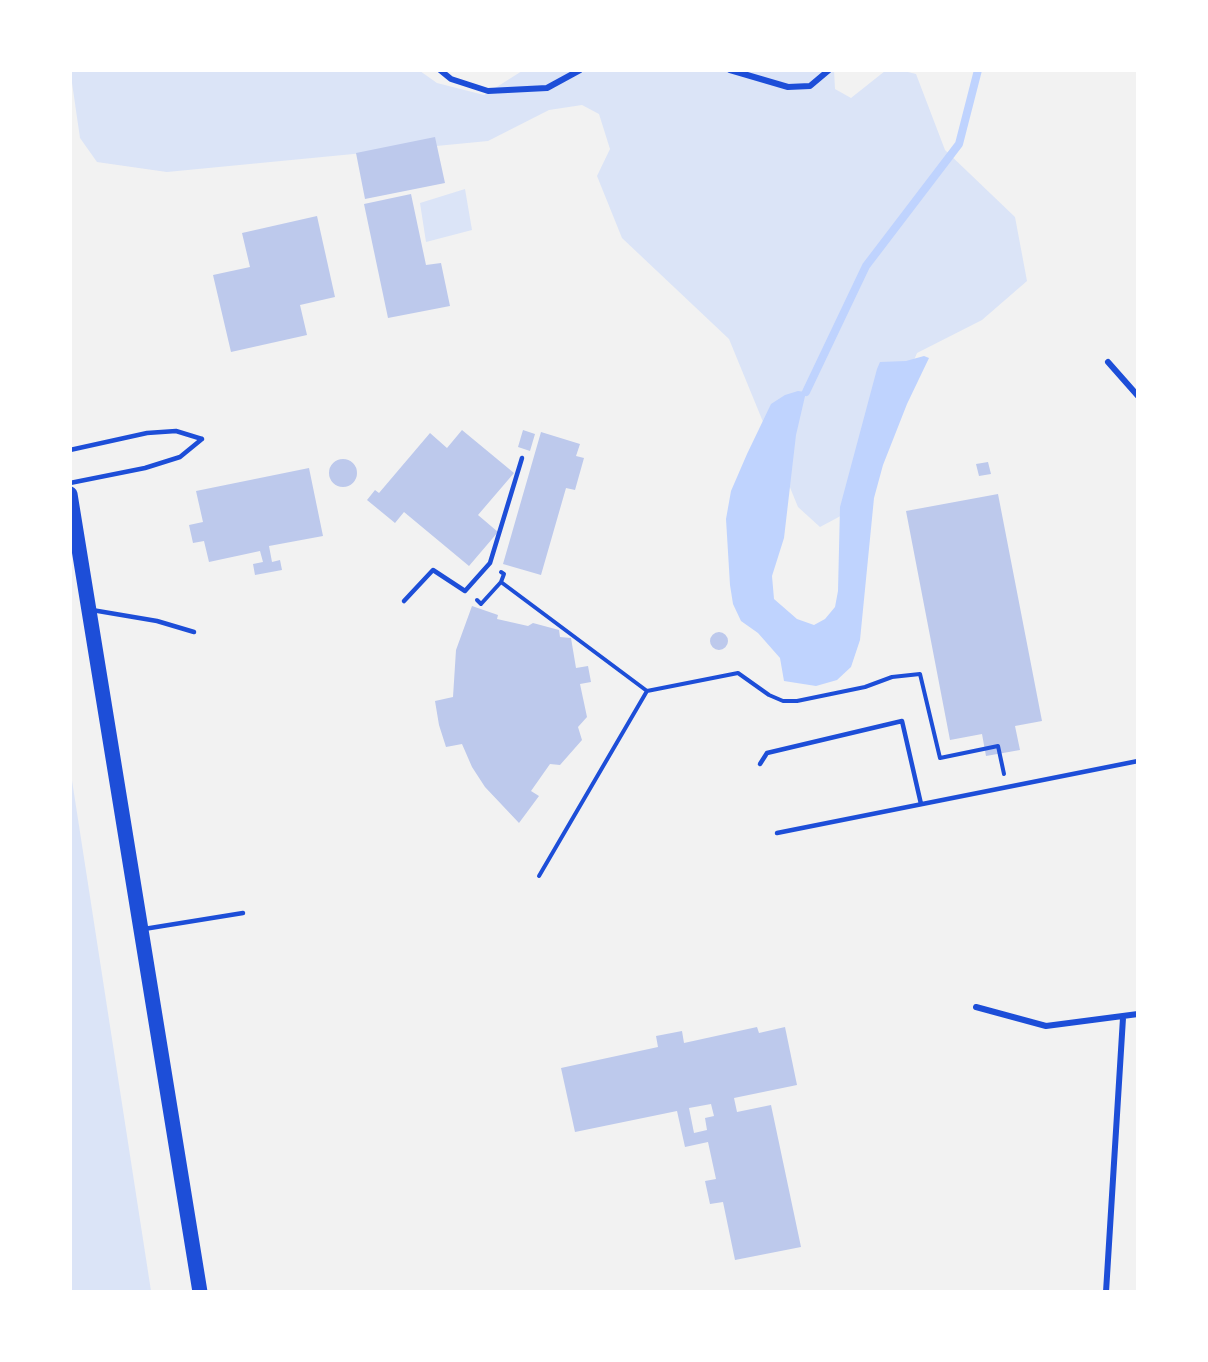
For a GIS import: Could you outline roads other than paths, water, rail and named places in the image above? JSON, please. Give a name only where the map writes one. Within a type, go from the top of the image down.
[{"type":"main road","points":[[70,494],[200,1292]]},
{"type":"street","points":[[440,70],[451,79],[488,91],[546,88],[580,70]]},
{"type":"street","points":[[730,70],[788,87],[810,86],[829,70]]},
{"type":"street","points":[[1108,362],[1137,396]]},
{"type":"street","points":[[975,1007],[1046,1026],[1123,1018],[1137,1014]]},
{"type":"street","points":[[1106,1292],[1123,1018]]},
{"type":"lane","points":[[70,450],[147,433],[176,431],[202,439],[180,457],[145,468],[70,483]]},
{"type":"lane","points":[[404,601],[433,570],[465,591],[487,567],[522,458]]},
{"type":"lane","points":[[90,610],[157,621],[194,632]]},
{"type":"lane","points":[[760,764],[767,753],[902,721],[921,804]]},
{"type":"lane","points":[[777,833],[1137,760]]},
{"type":"lane","points":[[141,929],[243,913]]},
{"type":"water","points":[[924,356],[929,358],[907,404],[883,465],[874,498],[860,640],[851,667],[837,680],[816,686],[784,681],[780,658],[758,633],[741,621],[733,604],[726,519],[731,491],[771,404],[785,395],[798,391],[806,392],[796,435],[784,538],[772,576],[774,599],[797,619],[814,625],[825,619],[835,607],[838,591],[840,507],[877,369],[880,362],[906,361]]},
{"type":"waterway","points":[[806,392],[866,266],[959,144],[978,70]]}]
